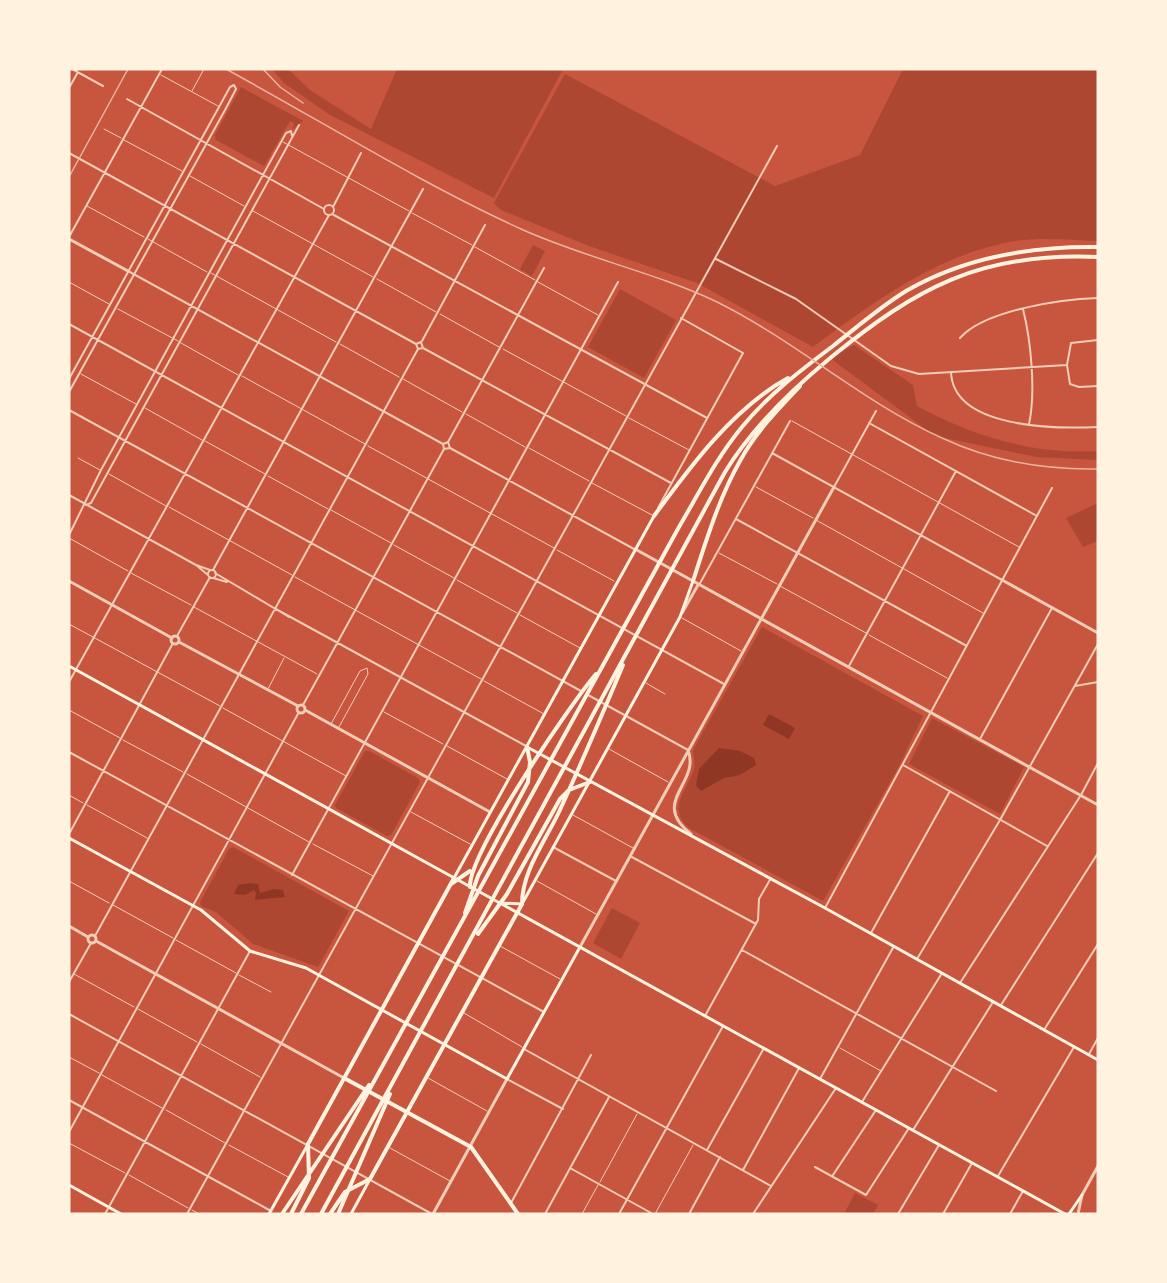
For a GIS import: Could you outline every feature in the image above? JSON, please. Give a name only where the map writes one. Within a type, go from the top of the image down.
[{"type":"main road","points":[[470,887],[472,868],[507,807],[546,745],[601,669],[732,440],[753,414],[794,375],[879,309],[936,276],[966,264],[1030,249],[1098,247]]},
{"type":"main road","points":[[321,1214],[570,758],[608,694],[631,646],[725,472],[746,441],[791,391],[897,306],[956,277],[1020,260],[1053,256],[1098,257]]},
{"type":"main road","points":[[352,1214],[680,617],[727,487],[741,459],[775,413],[815,370]]},
{"type":"main road","points":[[456,879],[472,845],[654,516],[731,424],[765,393],[794,375]]},
{"type":"main road","points":[[69,666],[1067,1214],[1082,1195]]},
{"type":"main road","points":[[301,1214],[486,880],[591,684]]},
{"type":"main road","points":[[522,904],[530,868],[557,816],[602,715],[608,694]]},
{"type":"main road","points":[[461,924],[478,876],[528,782],[530,762],[527,747]]},
{"type":"main road","points":[[527,747],[771,878],[1098,1060]]},
{"type":"main road","points":[[470,944],[507,894],[560,799],[569,790],[590,782]]},
{"type":"main road","points":[[69,836],[212,918],[250,951],[293,964],[319,975],[507,1079],[580,947]]},
{"type":"main road","points":[[270,1212],[420,944],[451,884],[472,868]]},
{"type":"main road","points":[[500,903],[522,904]]},
{"type":"main road","points":[[282,1214],[380,1070]]},
{"type":"main road","points":[[338,1214],[398,1076]]},
{"type":"main road","points":[[344,1078],[471,1147],[518,1214]]},
{"type":"main road","points":[[291,1214],[309,1178],[308,1144]]},
{"type":"main road","points":[[330,1214],[345,1192],[370,1179]]},
{"type":"main road","points":[[69,1185],[121,1214]]},
{"type":"street","points":[[72,69],[103,86]]},
{"type":"street","points":[[69,1131],[299,712],[304,708],[319,675],[444,449],[443,444],[69,238],[162,69]]},
{"type":"street","points":[[69,88],[78,72]]},
{"type":"street","points":[[69,379],[200,139],[230,86],[234,85],[236,89],[225,110],[69,392]]},
{"type":"street","points":[[128,99],[707,418]]},
{"type":"street","points":[[219,107],[225,110]]},
{"type":"street","points":[[69,537],[86,505],[91,502],[299,125]]},
{"type":"street","points":[[86,505],[85,499],[281,141],[286,133],[292,132],[292,136]]},
{"type":"street","points":[[187,1214],[644,383],[777,146]]},
{"type":"street","points":[[69,153],[416,344],[418,349]]},
{"type":"street","points":[[69,682],[361,153]]},
{"type":"street","points":[[178,642],[177,636],[423,189]]},
{"type":"street","points":[[423,348],[422,342],[485,225]]},
{"type":"street","points":[[715,259],[796,299],[902,371],[919,374],[1067,365]]},
{"type":"street","points":[[443,444],[448,442],[544,268]]},
{"type":"street","points":[[292,875],[618,282]]},
{"type":"street","points":[[960,338],[972,328],[1023,309],[1059,301],[1098,298]]},
{"type":"street","points":[[1023,309],[1028,330],[1032,405],[1029,424]]},
{"type":"street","points":[[654,516],[743,352],[681,318]]},
{"type":"street","points":[[69,324],[724,684]]},
{"type":"street","points":[[1098,340],[1071,343],[1067,365],[1070,384],[1078,387],[1098,386]]},
{"type":"street","points":[[416,344],[422,342]]},
{"type":"street","points":[[96,941],[95,936],[147,838],[418,349],[423,348],[671,483]]},
{"type":"street","points":[[951,372],[954,390],[968,405],[1029,424],[1062,428],[1098,427]]},
{"type":"street","points":[[69,410],[688,750],[691,766],[675,797],[674,810],[680,825],[693,836]]},
{"type":"street","points":[[580,947],[876,411]]},
{"type":"street","points":[[680,617],[790,421]]},
{"type":"street","points":[[869,423],[1037,516]]},
{"type":"street","points":[[448,442],[450,448]]},
{"type":"street","points":[[444,449],[450,448],[1098,805]]},
{"type":"street","points":[[772,453],[1098,633]]},
{"type":"street","points":[[848,667],[956,471]]},
{"type":"street","points":[[825,908],[1052,488]]},
{"type":"street","points":[[69,495],[196,565],[213,571],[227,582],[527,747]]},
{"type":"street","points":[[736,519],[966,646]]},
{"type":"street","points":[[196,565],[210,577],[227,582]]},
{"type":"street","points":[[210,577],[213,571]]},
{"type":"street","points":[[69,581],[172,638],[173,643],[69,836]]},
{"type":"street","points":[[980,739],[1052,608]]},
{"type":"street","points":[[172,638],[177,636]]},
{"type":"street","points":[[173,643],[178,642],[304,708],[490,813]]},
{"type":"street","points":[[917,959],[1000,820],[1098,644]]},
{"type":"street","points":[[1075,686],[1098,682]]},
{"type":"street","points":[[298,706],[299,712]]},
{"type":"street","points":[[69,752],[544,1012]]},
{"type":"street","points":[[960,983],[1081,795],[1098,763]]},
{"type":"street","points":[[903,765],[1047,846]]},
{"type":"street","points":[[871,933],[950,791]]},
{"type":"street","points":[[553,847],[616,881]]},
{"type":"street","points":[[1001,1006],[1098,853]]},
{"type":"street","points":[[630,856],[756,924]]},
{"type":"street","points":[[705,1016],[756,924],[759,917],[759,899],[771,878]]},
{"type":"street","points":[[69,926],[89,938],[91,943]]},
{"type":"street","points":[[89,938],[95,936]]},
{"type":"street","points":[[69,982],[91,943],[96,941]]},
{"type":"street","points":[[96,941],[344,1078]]},
{"type":"street","points":[[1044,1030],[1098,944]]},
{"type":"street","points":[[820,1079],[894,946]]},
{"type":"street","points":[[742,950],[996,1091]]},
{"type":"street","points":[[105,1214],[250,951]]},
{"type":"street","points":[[862,1102],[942,973]]},
{"type":"street","points":[[815,1167],[866,1195],[953,1068],[993,1002]]},
{"type":"street","points":[[69,1014],[433,1214],[507,1079],[562,1109]]},
{"type":"street","points":[[620,1214],[723,1026]]},
{"type":"street","points":[[1088,1054],[1098,1038]]},
{"type":"street","points":[[997,1177],[1074,1047]]},
{"type":"street","points":[[707,1150],[764,1048]]},
{"type":"street","points":[[524,1049],[771,1186]]},
{"type":"street","points":[[511,1203],[591,1055]]},
{"type":"street","points":[[743,1170],[799,1068]]},
{"type":"street","points":[[753,1214],[836,1088]]},
{"type":"street","points":[[544,1214],[609,1097]]},
{"type":"street","points":[[69,1100],[270,1212]]},
{"type":"street","points":[[832,1175],[876,1110]]},
{"type":"street","points":[[898,1214],[939,1144]]},
{"type":"street","points":[[689,1214],[720,1157]]},
{"type":"street","points":[[943,1214],[972,1162]]},
{"type":"street","points":[[1078,1214],[1082,1195],[1098,1166]]},
{"type":"street","points":[[570,1168],[654,1214]]},
{"type":"street","points":[[1010,1214],[1023,1191]]},
{"type":"lane","points":[[191,92],[204,69]]},
{"type":"lane","points":[[159,74],[219,107]]},
{"type":"lane","points":[[104,129],[689,450]]},
{"type":"lane","points":[[281,141],[600,316]]},
{"type":"lane","points":[[86,206],[654,516]]},
{"type":"lane","points":[[69,282],[617,582]]},
{"type":"lane","points":[[70,368],[581,648]]},
{"type":"lane","points":[[790,421],[1020,547]]},
{"type":"lane","points":[[78,458],[545,714]]},
{"type":"lane","points":[[754,486],[984,613]]},
{"type":"lane","points":[[69,537],[319,675]]},
{"type":"lane","points":[[718,552],[948,678]]},
{"type":"lane","points":[[680,617],[742,652]]},
{"type":"lane","points":[[69,624],[346,776]]},
{"type":"lane","points":[[267,690],[285,656]]},
{"type":"lane","points":[[338,729],[368,674],[367,668],[371,661]]},
{"type":"lane","points":[[331,725],[361,670],[367,668]]},
{"type":"lane","points":[[644,682],[665,694]]},
{"type":"lane","points":[[69,710],[373,876]]},
{"type":"lane","points":[[382,711],[508,780]]},
{"type":"lane","points":[[609,749],[670,783]]},
{"type":"lane","points":[[69,795],[147,838]]},
{"type":"lane","points":[[409,811],[472,845]]},
{"type":"lane","points":[[571,814],[634,849]]},
{"type":"lane","points":[[535,880],[598,915]]},
{"type":"lane","points":[[69,881],[271,992]]},
{"type":"lane","points":[[498,945],[562,980]]},
{"type":"lane","points":[[69,971],[262,1078]]},
{"type":"lane","points":[[462,1012],[520,1044],[524,1049]]},
{"type":"lane","points":[[838,1047],[882,1071]]},
{"type":"lane","points":[[69,1057],[289,1178]]},
{"type":"lane","points":[[426,1077],[489,1112]]},
{"type":"lane","points":[[582,1214],[638,1112]]},
{"type":"lane","points":[[69,1143],[199,1214]]},
{"type":"lane","points":[[654,1214],[694,1143]]},
{"type":"lane","points":[[388,1147],[451,1181]]},
{"type":"shaded area","points":[[272,69],[288,69],[310,90],[371,129],[397,69],[563,69],[494,198],[330,115],[284,83]]},
{"type":"shaded area","points":[[903,69],[1098,69],[1098,241],[1056,239],[1015,241],[987,247],[960,257],[908,282],[813,347],[697,283],[589,246],[501,210],[494,203],[565,74],[775,186],[860,155]]},
{"type":"shaded area","points":[[241,87],[303,121],[293,129],[294,123],[290,121],[264,166],[216,140],[215,135]]},
{"type":"shaded area","points":[[533,245],[545,251],[532,276],[520,269]]},
{"type":"shaded area","points":[[620,289],[676,320],[644,378],[588,347]]},
{"type":"shaded area","points":[[854,345],[913,385],[917,406],[938,417],[982,434],[1027,446],[1050,450],[1098,451],[1098,460],[1036,457],[935,436],[830,358]]},
{"type":"shaded area","points":[[1098,503],[1098,541],[1083,547],[1066,518]]},
{"type":"shaded area","points":[[762,627],[923,716],[899,766],[823,901],[689,828],[682,821],[679,813],[680,799],[695,767],[693,750]]},
{"type":"shaded area","points":[[769,714],[795,728],[789,739],[763,725]]},
{"type":"shaded area","points":[[932,718],[1024,767],[1000,814],[909,764]]},
{"type":"shaded area","points":[[719,748],[740,751],[754,758],[756,765],[740,775],[724,778],[701,791],[696,785],[699,769]]},
{"type":"shaded area","points":[[365,751],[369,751],[418,778],[420,782],[391,835],[387,836],[336,808],[335,805]]},
{"type":"shaded area","points":[[233,847],[349,911],[318,967],[253,944],[216,912],[201,906],[200,902],[229,849]]},
{"type":"shaded area","points":[[258,884],[260,893],[274,889],[283,890],[285,897],[255,900],[254,890],[245,895],[234,894],[238,885]]},
{"type":"shaded area","points":[[612,908],[640,923],[621,959],[593,943]]},
{"type":"shaded area","points":[[855,1193],[878,1205],[873,1214],[844,1214]]},
{"type":"railway","points":[[69,177],[128,69]]},
{"type":"railway","points":[[226,69],[483,211],[545,239],[669,282],[717,302],[774,335],[884,407],[942,438],[979,453],[1038,466],[1098,469]]},
{"type":"railway","points":[[263,69],[280,87],[303,103]]}]
